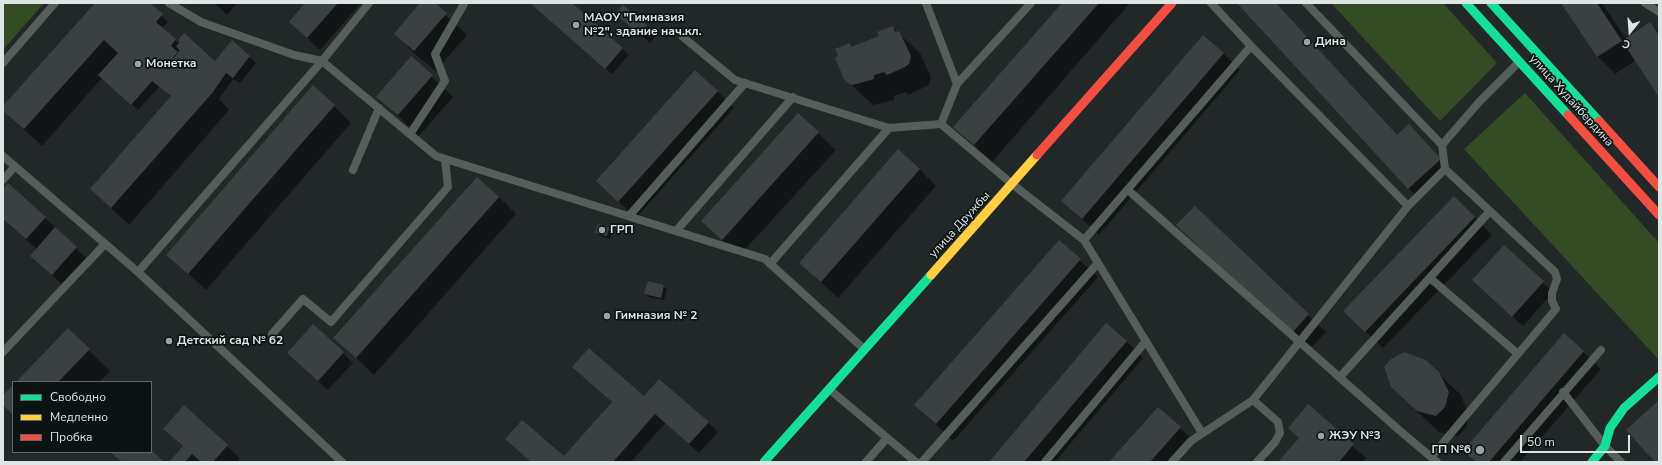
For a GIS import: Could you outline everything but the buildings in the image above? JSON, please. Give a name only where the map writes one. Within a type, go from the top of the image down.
[{"type":"main road","name":"улица Дружбы","points":[[764,462],[1172,3]]},
{"type":"main road","name":"улица Худайбердина","points":[[1466,3],[1526,55],[1659,187]]},
{"type":"main road","name":"улица Худайбердина","points":[[1491,3],[1526,55],[1659,215]]},
{"type":"main road","points":[[1592,462],[1605,446],[1610,428],[1624,408],[1658,379]]},
{"type":"lane","points":[[3,63],[55,3]]},
{"type":"lane","points":[[169,3],[201,22],[294,54],[322,60],[436,156],[765,259],[864,350]]},
{"type":"lane","points":[[138,272],[322,60],[369,3]]},
{"type":"lane","points":[[410,134],[445,81],[435,54],[464,4],[463,3]]},
{"type":"lane","points":[[926,3],[957,84]]},
{"type":"lane","points":[[941,124],[957,84],[1031,3]]},
{"type":"lane","points":[[1211,3],[1250,46],[1408,206]]},
{"type":"lane","points":[[1128,190],[1300,343],[1434,459],[1556,309],[1552,300],[1552,293],[1557,278],[1555,272],[1445,169],[1442,145],[1306,3]]},
{"type":"lane","points":[[1645,3],[1659,12]]},
{"type":"lane","points":[[683,37],[735,80],[888,128],[941,124],[1012,184],[1084,240],[1202,434]]},
{"type":"lane","points":[[1084,240],[1250,46]]},
{"type":"lane","points":[[1442,145],[1479,102],[1526,55]]},
{"type":"lane","points":[[629,216],[745,83]]},
{"type":"lane","points":[[676,231],[793,97]]},
{"type":"lane","points":[[353,170],[379,108]]},
{"type":"lane","points":[[770,264],[888,128]]},
{"type":"lane","points":[[3,156],[138,272],[342,462]]},
{"type":"lane","points":[[272,334],[303,298],[331,322],[448,187],[445,159]]},
{"type":"lane","points":[[3,180],[14,166]]},
{"type":"lane","points":[[1172,462],[1191,441],[1253,400],[1408,206],[1445,169]]},
{"type":"lane","points":[[1340,377],[1490,211]]},
{"type":"lane","points":[[3,352],[105,244]]},
{"type":"lane","points":[[922,462],[1098,263]]},
{"type":"lane","points":[[1430,278],[1518,354]]},
{"type":"lane","points":[[1045,462],[1146,341]]},
{"type":"lane","points":[[1504,462],[1563,392],[1601,350]]},
{"type":"lane","points":[[829,389],[916,462]]},
{"type":"lane","points":[[1563,392],[1605,446],[1621,462]]},
{"type":"lane","points":[[1253,400],[1278,422],[1280,433],[1258,462]]},
{"type":"lane","points":[[866,462],[887,438]]},
{"type":"green space","points":[[3,3],[44,3],[3,50]]},
{"type":"green space","points":[[1331,3],[1443,3],[1497,63],[1440,121]]},
{"type":"green space","points":[[1525,93],[1659,243],[1659,360],[1464,149]]},
{"type":"traffic: fast","points":[[1466,3],[1568,115]]},
{"type":"traffic: fast","points":[[1491,3],[1599,121]]},
{"type":"traffic: fast","points":[[764,462],[931,275]]},
{"type":"traffic: fast","points":[[1592,462],[1605,446],[1610,428],[1624,408],[1659,377]]},
{"type":"traffic: slow","points":[[931,275],[1037,155]]},
{"type":"traffic: jam","points":[[1037,155],[1172,3]]},
{"type":"traffic: jam","points":[[1568,115],[1659,215]]},
{"type":"traffic: jam","points":[[1599,121],[1659,187]]},
{"type":"place","name":"МАОУ \"Гимназия №2\", здание нач.кл.","points":[[576,25]]},
{"type":"place","name":"Дина","points":[[1307,42]]},
{"type":"place","name":"Монетка","points":[[138,64]]},
{"type":"place","name":"ГРП","points":[[602,230]]},
{"type":"place","name":"Гимназия № 2","points":[[607,316]]},
{"type":"place","name":"Детский сад № 62","points":[[169,341]]},
{"type":"place","name":"ЖЭУ №3","points":[[1321,436]]},
{"type":"place","name":"ГП №6","points":[[1480,450]]}]
